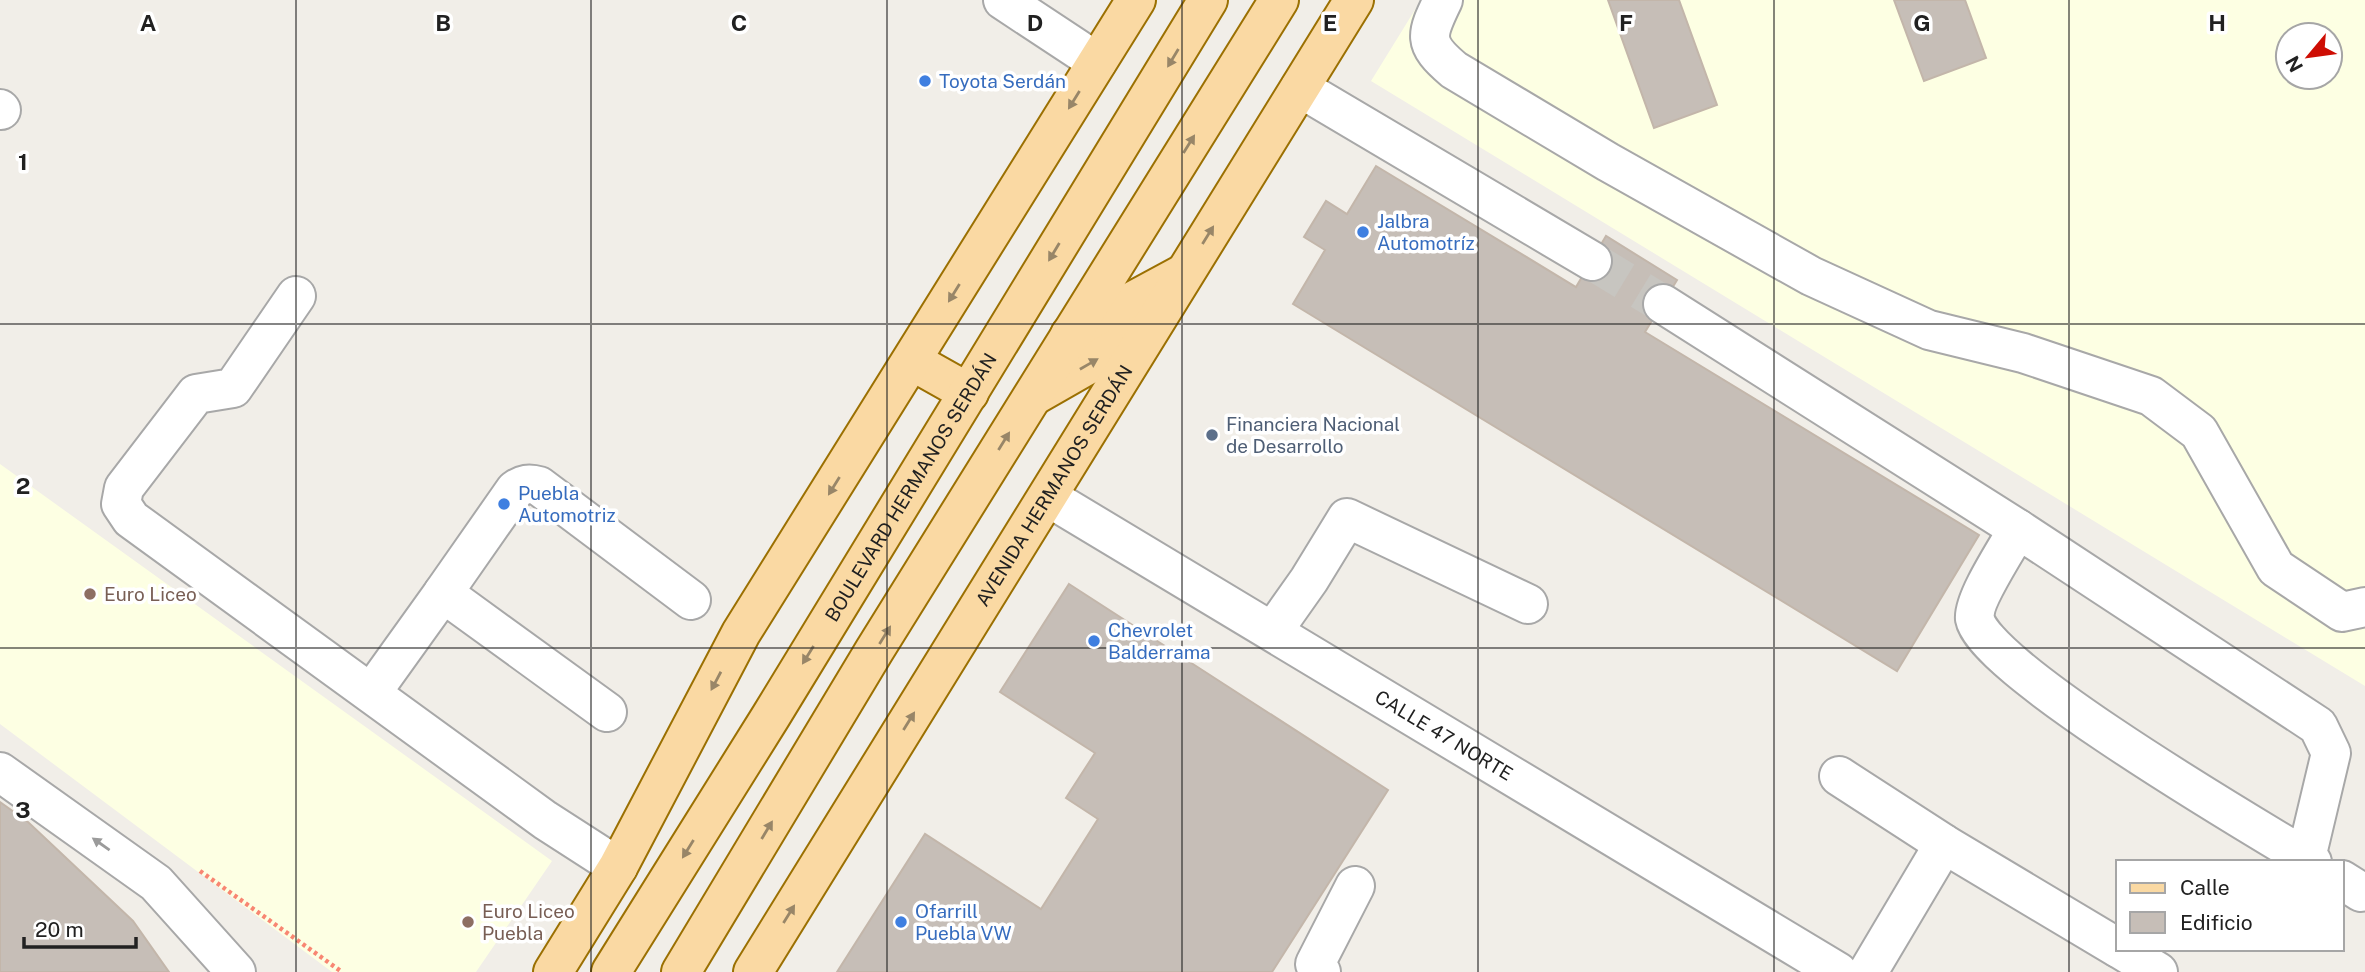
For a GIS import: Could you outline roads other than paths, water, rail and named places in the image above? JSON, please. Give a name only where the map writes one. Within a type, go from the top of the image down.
[{"type":"main road","points":[[553,972],[618,867],[741,633],[1136,0]]},
{"type":"main road","name":"BOULEVARD HERMANOS SERDÁN","points":[[611,972],[1208,0]]},
{"type":"main road","points":[[681,972],[1030,398],[1279,0]]},
{"type":"main road","name":"AVENIDA HERMANOS SERDÁN","points":[[753,972],[1354,0]]},
{"type":"main road","points":[[1069,336],[1183,274]]},
{"type":"main road","points":[[1030,398],[1150,330]]},
{"type":"main road","points":[[912,361],[969,393]]},
{"type":"street","points":[[1003,0],[1097,62]]},
{"type":"street","points":[[1443,0],[1429,30],[1431,45],[1439,57],[1454,70],[1608,162],[1799,270],[1929,330],[2023,354],[2151,396],[2199,432],[2276,568],[2342,612],[2365,607]]},
{"type":"street","points":[[1300,88],[1592,261]]},
{"type":"street","points":[[296,296],[233,388],[196,394],[124,488],[121,504],[131,519],[545,820],[618,867]]},
{"type":"street","points":[[1663,304],[2018,529],[2318,726],[2331,753],[2309,860],[2159,768],[2077,712],[2014,666],[1986,637],[1975,620],[1976,603],[2018,529]]},
{"type":"street","points":[[372,692],[515,490],[522,485],[539,486],[691,600]]},
{"type":"street","name":"CALLE 47 NORTE","points":[[1048,496],[1831,970]]},
{"type":"street","points":[[1273,631],[1310,580],[1347,519],[1528,604]]},
{"type":"street","points":[[443,593],[607,712]]},
{"type":"street","points":[[0,772],[156,883],[236,972]]},
{"type":"street","points":[[1839,776],[1944,844],[2116,947]]},
{"type":"street","points":[[1868,972],[1944,844]]},
{"type":"street","points":[[1321,972],[1315,964],[1355,886]]},
{"type":"street","points":[[2122,951],[2158,972]]},
{"type":"tunnel","points":[[1592,261],[1663,304]]},
{"type":"place","name":"Toyota Serdán","points":[[925,81]]},
{"type":"place","name":"Jalbra Automotríz","points":[[1363,232]]},
{"type":"place","name":"Financiera Nacional de Desarrollo","points":[[1212,435]]},
{"type":"place","name":"Puebla Automotriz","points":[[504,504]]},
{"type":"place","name":"Euro Liceo","points":[[90,594]]},
{"type":"place","name":"Chevrolet Balderrama","points":[[1094,641]]},
{"type":"place","name":"Euro Liceo Puebla","points":[[468,922]]},
{"type":"place","name":"Ofarrill Puebla VW","points":[[901,922]]}]
